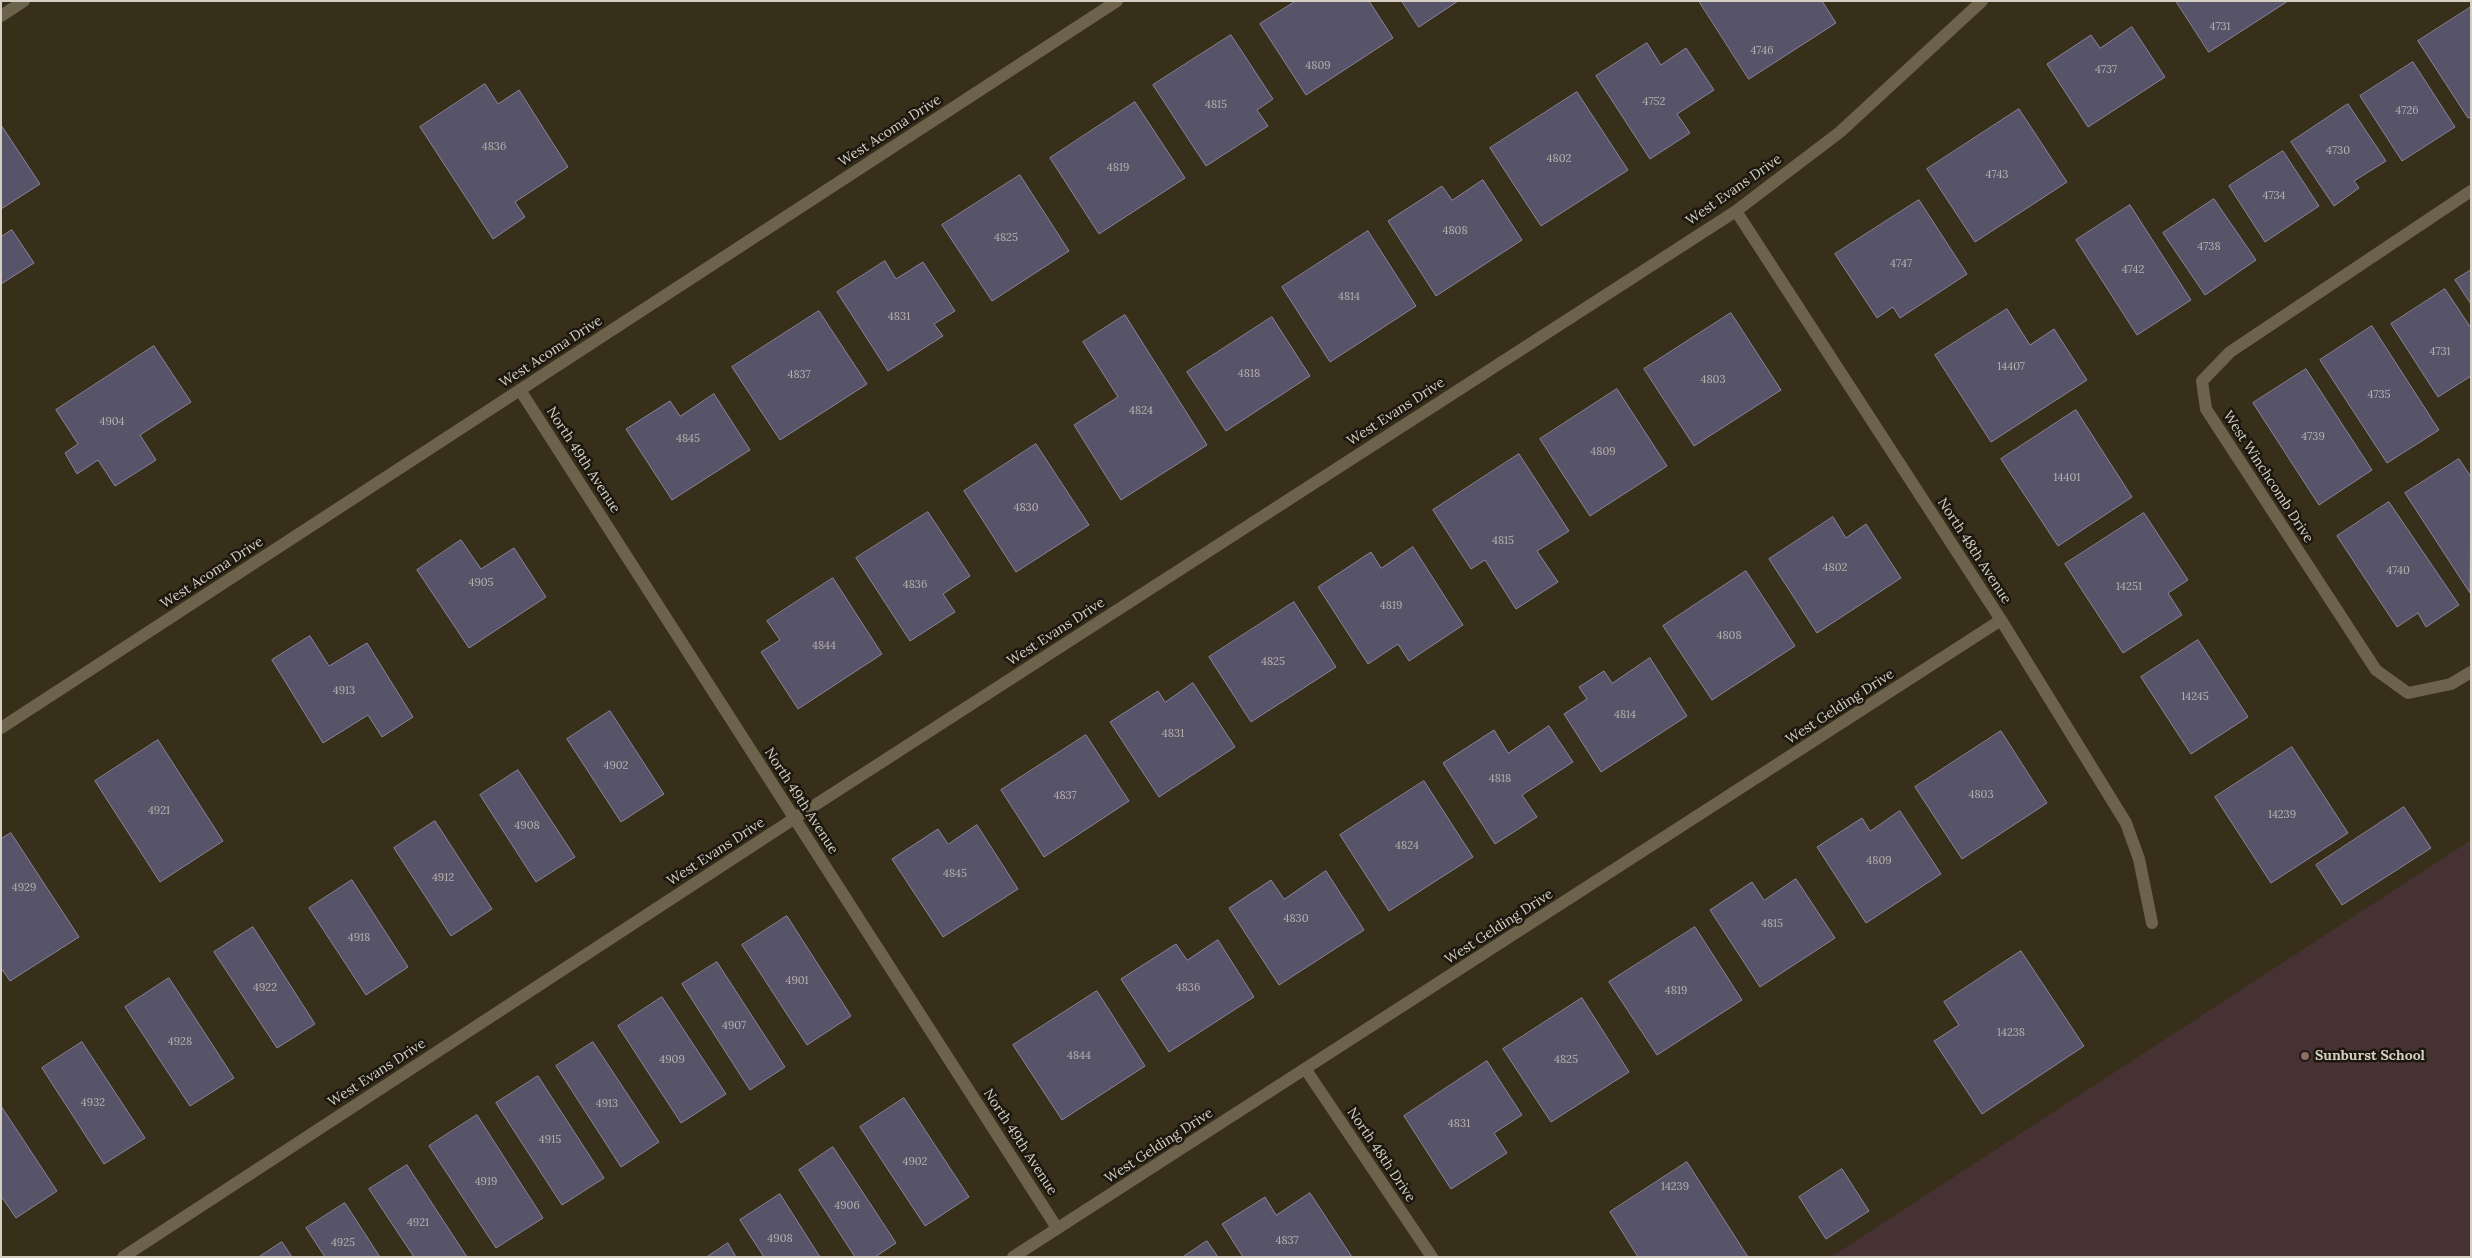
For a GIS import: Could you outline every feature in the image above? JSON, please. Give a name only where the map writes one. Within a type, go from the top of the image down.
[{"type":"street","points":[[1,16],[24,1]]},
{"type":"street","name":"West Acoma Drive","points":[[1,728],[1117,1]]},
{"type":"street","name":"West Evans Drive","points":[[123,1257],[795,818],[1736,211],[1840,132],[1982,1]]},
{"type":"street","name":"West Winchcomb Drive","points":[[2471,191],[2230,352],[2202,381],[2206,409],[2376,670],[2408,694],[2452,684],[2471,672]]},
{"type":"street","name":"North 48th Avenue","points":[[1736,211],[2001,620],[2126,823],[2139,859],[2152,923]]},
{"type":"street","name":"North 49th Avenue","points":[[520,390],[1057,1228]]},
{"type":"street","name":"West Gelding Drive","points":[[1013,1257],[1306,1070],[2001,620]]},
{"type":"street","name":"North 48th Drive","points":[[1306,1070],[1432,1257]]},
{"type":"shaded area","name":"Sunburst School","points":[[2471,840],[2471,1257],[1831,1257]]},
{"type":"building","points":[[1296,1],[1369,1],[1393,38],[1306,95],[1260,24]]},
{"type":"building","points":[[1402,1],[1458,1],[1419,27]]},
{"type":"building","points":[[1699,1],[1822,1],[1836,23],[1749,79]]},
{"type":"building","points":[[2176,1],[2288,1],[2209,52]]},
{"type":"building","points":[[2471,7],[2471,117],[2468,118],[2418,41]]},
{"type":"building","points":[[2132,27],[2165,77],[2088,127],[2047,64],[2091,35],[2100,48]]},
{"type":"building","points":[[1231,35],[1273,99],[1257,110],[1268,126],[1206,166],[1153,85]]},
{"type":"building","points":[[1647,43],[1661,65],[1686,48],[1714,90],[1677,114],[1690,133],[1650,159],[1596,76]]},
{"type":"building","points":[[2413,62],[2455,127],[2402,161],[2360,96]]},
{"type":"building","points":[[485,84],[498,104],[519,90],[568,167],[515,202],[525,217],[493,239],[420,127]]},
{"type":"building","points":[[1577,92],[1628,170],[1541,226],[1490,148]]},
{"type":"building","points":[[1135,102],[1185,178],[1099,234],[1050,158]]},
{"type":"building","points":[[2348,104],[2386,161],[2354,181],[2359,188],[2334,206],[2291,142]]},
{"type":"building","points":[[2019,109],[2067,182],[1975,242],[1927,169]]},
{"type":"building","points":[[1,125],[40,184],[1,209]]},
{"type":"building","points":[[2283,151],[2319,206],[2265,242],[2229,186]]},
{"type":"building","points":[[1020,175],[1069,251],[992,301],[942,225]]},
{"type":"building","points":[[1483,180],[1522,240],[1436,296],[1388,221],[1442,186],[1452,200]]},
{"type":"building","points":[[2214,199],[2256,260],[2205,295],[2163,233]]},
{"type":"building","points":[[1919,200],[1967,274],[1900,318],[1893,307],[1877,318],[1835,254]]},
{"type":"building","points":[[2130,205],[2191,300],[2137,335],[2076,240]]},
{"type":"building","points":[[12,230],[34,263],[1,284],[1,237]]},
{"type":"building","points":[[1368,231],[1416,306],[1330,362],[1282,287]]},
{"type":"building","points":[[885,261],[896,279],[923,262],[955,311],[934,324],[943,336],[888,371],[837,292]]},
{"type":"building","points":[[2471,270],[2471,304],[2455,280]]},
{"type":"building","points":[[2445,289],[2471,328],[2471,376],[2438,397],[2391,324]]},
{"type":"building","points":[[2007,309],[2030,345],[2054,329],[2087,380],[1991,442],[1935,355]]},
{"type":"building","points":[[819,311],[867,384],[780,440],[732,367]]},
{"type":"building","points":[[1731,313],[1781,390],[1694,446],[1644,369]]},
{"type":"building","points":[[1125,315],[1207,445],[1121,500],[1074,425],[1118,397],[1083,342]]},
{"type":"building","points":[[1272,317],[1310,376],[1226,431],[1187,372]]},
{"type":"building","points":[[2372,326],[2439,430],[2387,463],[2320,360]]},
{"type":"building","points":[[154,346],[191,402],[140,435],[156,460],[115,486],[98,460],[77,474],[65,453],[78,444],[56,410]]},
{"type":"building","points":[[2306,369],[2372,470],[2319,505],[2253,403]]},
{"type":"building","points":[[1617,389],[1667,466],[1590,516],[1540,439]]},
{"type":"building","points":[[714,394],[750,450],[672,500],[626,429],[670,401],[680,416]]},
{"type":"building","points":[[2076,410],[2132,497],[2058,546],[2001,459]]},
{"type":"building","points":[[1036,444],[1089,525],[1016,572],[964,491]]},
{"type":"building","points":[[1519,454],[1569,531],[1537,551],[1558,582],[1516,609],[1485,560],[1471,569],[1433,510]]},
{"type":"building","points":[[2459,459],[2471,477],[2470,593],[2405,493]]},
{"type":"building","points":[[2389,502],[2459,605],[2426,627],[2418,613],[2397,627],[2337,536]]},
{"type":"building","points":[[928,512],[970,576],[943,594],[955,612],[910,641],[856,558]]},
{"type":"building","points":[[2144,513],[2188,580],[2168,593],[2182,615],[2123,653],[2065,564]]},
{"type":"building","points":[[1833,517],[1846,538],[1866,524],[1901,578],[1817,633],[1769,559]]},
{"type":"building","points":[[461,540],[481,569],[514,548],[546,597],[469,648],[417,570]]},
{"type":"building","points":[[1413,547],[1463,625],[1409,661],[1398,644],[1368,664],[1318,587],[1371,552],[1381,568]]},
{"type":"building","points":[[1746,571],[1795,646],[1712,700],[1663,626]]},
{"type":"building","points":[[833,578],[882,654],[798,709],[761,652],[780,640],[767,621]]},
{"type":"building","points":[[1294,602],[1336,667],[1251,722],[1209,657]]},
{"type":"building","points":[[310,636],[329,666],[367,643],[413,717],[382,737],[368,715],[323,743],[272,660]]},
{"type":"building","points":[[2198,640],[2248,717],[2191,754],[2141,677]]},
{"type":"building","points":[[1650,658],[1687,716],[1601,772],[1564,714],[1587,699],[1579,687],[1604,671],[1612,683]]},
{"type":"building","points":[[1193,683],[1235,747],[1159,797],[1110,722],[1158,691],[1165,702]]},
{"type":"building","points":[[610,711],[664,794],[621,822],[567,739]]},
{"type":"building","points":[[1549,726],[1573,762],[1522,795],[1537,817],[1495,844],[1443,763],[1494,730],[1508,753]]},
{"type":"building","points":[[2001,731],[2047,803],[1962,859],[1915,787]]},
{"type":"building","points":[[1086,735],[1129,801],[1044,857],[1001,790]]},
{"type":"building","points":[[158,740],[223,841],[160,882],[95,781]]},
{"type":"building","points":[[2292,747],[2348,833],[2271,883],[2215,797]]},
{"type":"building","points":[[518,770],[575,857],[536,882],[480,795]]},
{"type":"building","points":[[1424,781],[1473,857],[1389,911],[1340,835]]},
{"type":"building","points":[[2404,807],[2431,848],[2342,905],[2316,865]]},
{"type":"building","points":[[1900,811],[1941,874],[1866,923],[1817,847],[1862,818],[1870,831]]},
{"type":"building","points":[[435,821],[492,909],[451,936],[394,848]]},
{"type":"building","points":[[977,825],[1018,889],[943,937],[892,859],[938,829],[948,844]]},
{"type":"building","points":[[11,833],[79,937],[10,981],[1,968],[1,839]]},
{"type":"building","points":[[1326,871],[1364,930],[1279,985],[1229,908],[1271,880],[1284,899]]},
{"type":"building","points":[[1796,879],[1835,938],[1760,987],[1710,910],[1752,882],[1764,900]]},
{"type":"building","points":[[352,880],[408,967],[366,995],[309,908]]},
{"type":"building","points":[[787,916],[851,1016],[807,1045],[742,945]]},
{"type":"building","points":[[253,927],[315,1024],[277,1048],[214,952]]},
{"type":"building","points":[[1695,927],[1742,1000],[1657,1055],[1609,982]]},
{"type":"building","points":[[1218,940],[1254,997],[1169,1052],[1121,979],[1176,944],[1187,960]]},
{"type":"building","points":[[2021,951],[2084,1046],[1982,1114],[1934,1041],[1959,1025],[1944,1002]]},
{"type":"building","points":[[717,962],[785,1067],[750,1090],[682,984]]},
{"type":"building","points":[[169,978],[234,1078],[190,1106],[125,1007]]},
{"type":"building","points":[[1097,991],[1145,1066],[1062,1120],[1013,1045]]},
{"type":"building","points":[[662,997],[726,1094],[681,1123],[618,1026]]},
{"type":"building","points":[[1582,998],[1629,1072],[1551,1122],[1503,1049]]},
{"type":"building","points":[[82,1042],[145,1138],[104,1164],[42,1068]]},
{"type":"building","points":[[593,1042],[659,1142],[621,1167],[556,1066]]},
{"type":"building","points":[[1487,1061],[1522,1115],[1494,1133],[1507,1153],[1451,1189],[1404,1116]]},
{"type":"building","points":[[538,1076],[604,1178],[562,1205],[496,1103]]},
{"type":"building","points":[[904,1098],[969,1197],[925,1226],[860,1127]]},
{"type":"building","points":[[1,1106],[57,1191],[16,1218],[1,1196]]},
{"type":"building","points":[[477,1115],[543,1218],[496,1248],[429,1146]]},
{"type":"building","points":[[833,1147],[896,1243],[875,1257],[855,1257],[799,1170]]},
{"type":"building","points":[[1687,1162],[1748,1257],[1638,1257],[1610,1212]]},
{"type":"building","points":[[407,1165],[467,1257],[414,1257],[369,1189]]},
{"type":"building","points":[[1842,1169],[1869,1211],[1826,1239],[1799,1197]]},
{"type":"building","points":[[1310,1193],[1352,1257],[1243,1257],[1222,1224],[1265,1197],[1276,1215]]},
{"type":"building","points":[[780,1194],[820,1257],[764,1257],[740,1220]]},
{"type":"building","points":[[345,1203],[380,1257],[325,1257],[306,1228]]},
{"type":"building","points":[[1207,1241],[1218,1257],[1183,1257]]},
{"type":"building","points":[[282,1242],[292,1257],[259,1257]]},
{"type":"building","points":[[728,1243],[736,1257],[707,1257]]},
{"type":"place","name":"Sunburst School","points":[[2305,1056]]}]
